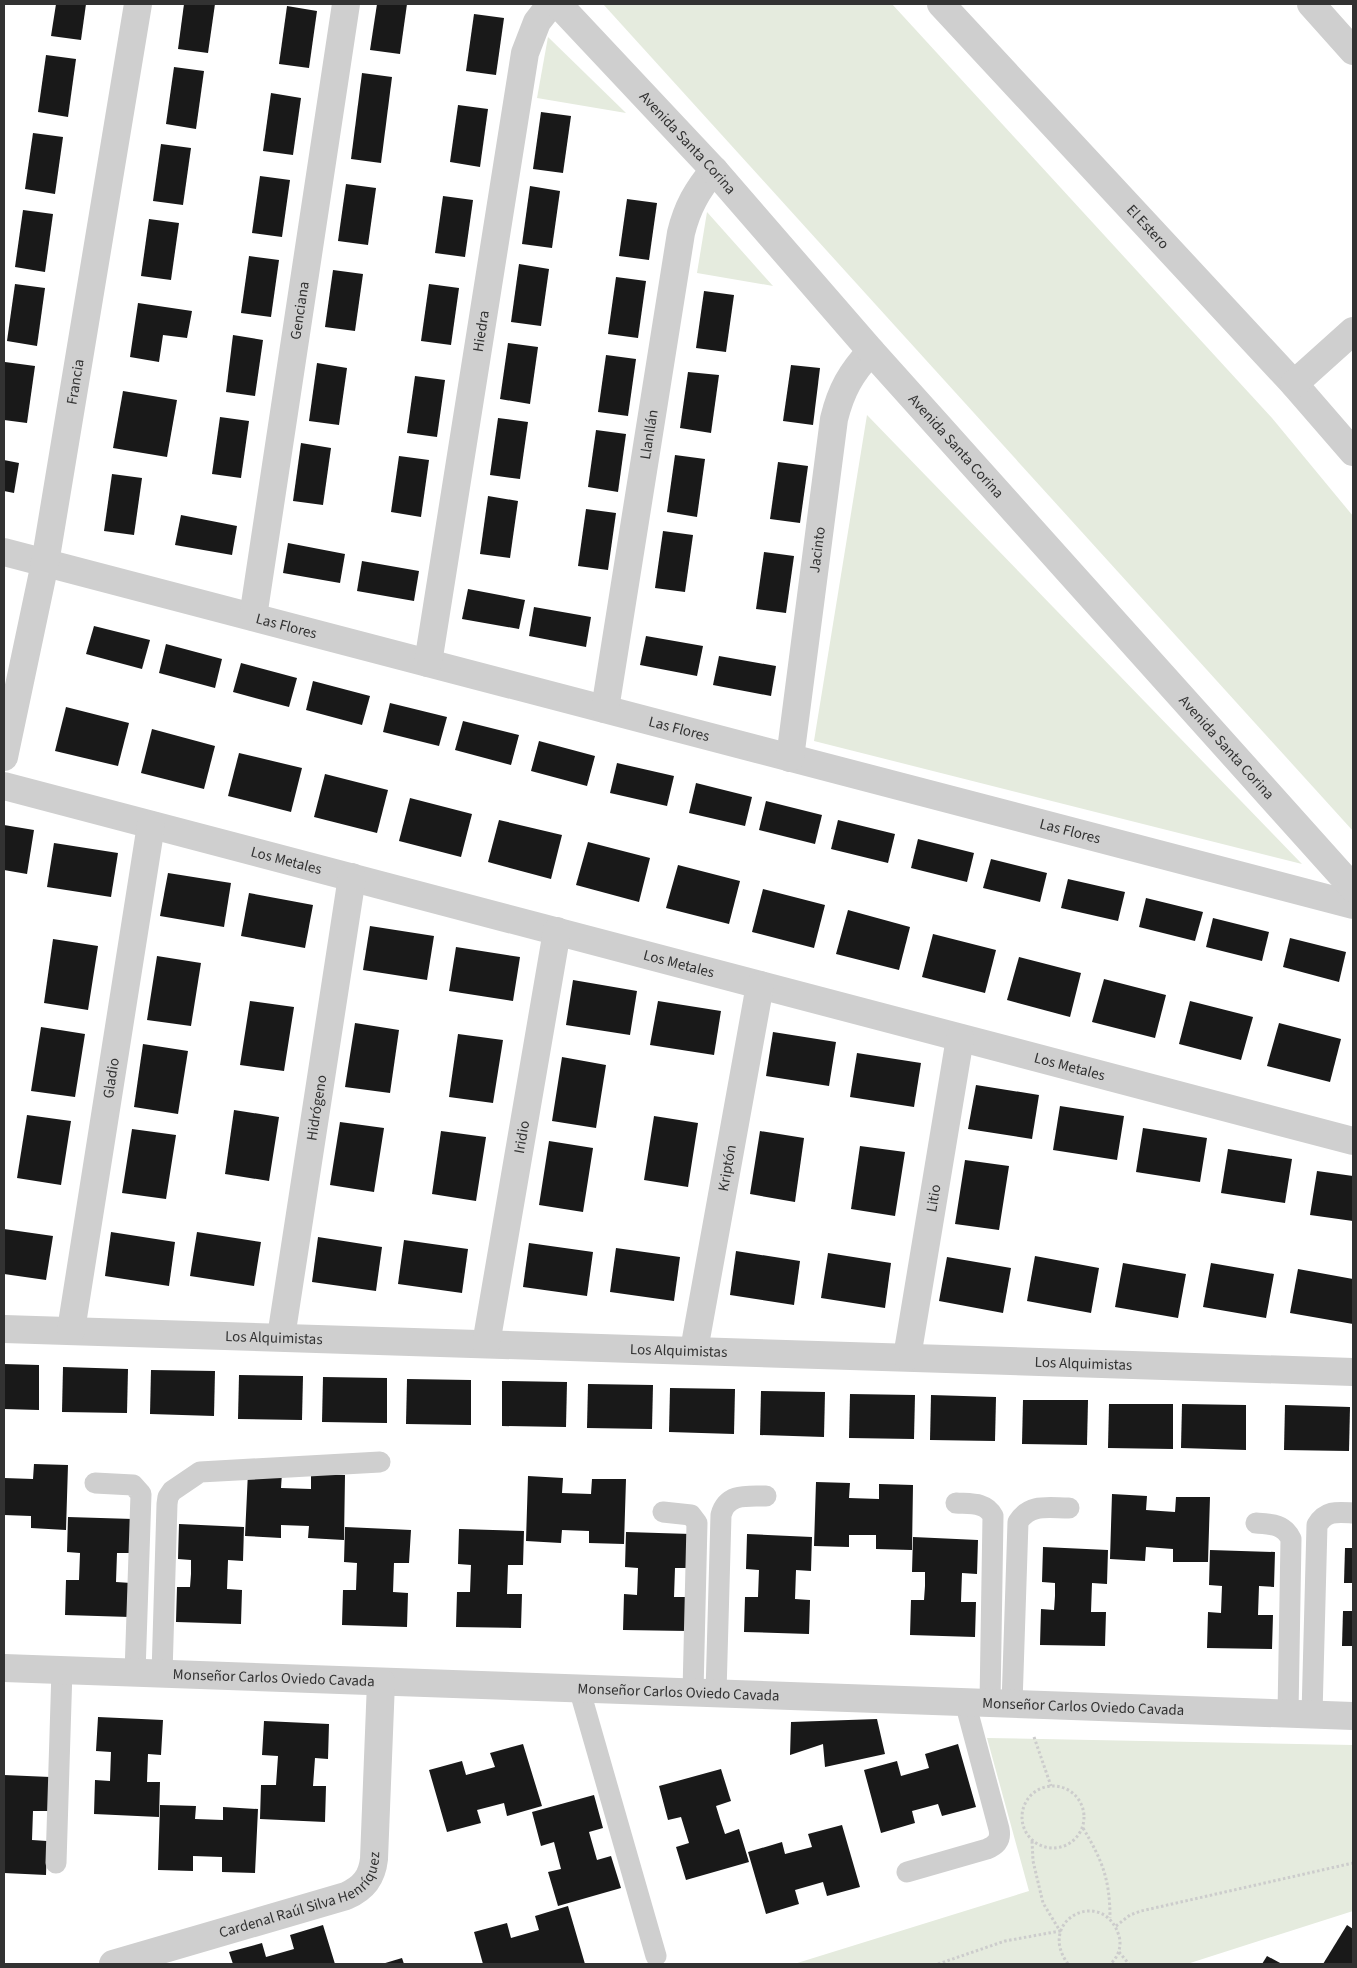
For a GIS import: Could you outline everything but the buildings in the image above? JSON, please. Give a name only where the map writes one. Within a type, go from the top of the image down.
[{"type":"street","name":"Francia","points":[[4,757],[45,563],[138,4]]},
{"type":"street","name":"Genciana","points":[[253,617],[346,4]]},
{"type":"street","name":"Hiedra","points":[[428,663],[525,54],[537,22],[551,4]]},
{"type":"street","name":"Avenida Santa Corina","points":[[558,4],[714,170],[871,351],[1353,888]]},
{"type":"street","name":"El Estero","points":[[941,4],[1294,384],[1353,452]]},
{"type":"street","points":[[1311,4],[1353,51]]},
{"type":"street","name":"Llanllán","points":[[605,709],[681,234],[685,216],[693,198],[714,170]]},
{"type":"street","points":[[1294,384],[1353,331]]},
{"type":"street","name":"Jacinto","points":[[790,758],[834,420],[839,400],[847,381],[871,351]]},
{"type":"street","name":"Las Flores","points":[[4,552],[1353,905]]},
{"type":"street","name":"Los Metales","points":[[4,786],[1353,1141]]},
{"type":"street","name":"Gladio","points":[[71,1330],[151,825]]},
{"type":"street","name":"Hidrógeno","points":[[282,1337],[352,877]]},
{"type":"street","name":"Iridio","points":[[486,1344],[557,931]]},
{"type":"street","name":"Kriptón","points":[[694,1350],[760,985]]},
{"type":"street","name":"Litio","points":[[907,1357],[960,1038]]},
{"type":"street","name":"Los Alquimistas","points":[[4,1329],[1353,1372]]},
{"type":"street","name":"Monseñor Carlos Oviedo Cavada","points":[[4,1668],[1353,1716]]},
{"type":"street","name":"Cardenal Raúl Silva Henríquez","points":[[113,1964],[143,1960],[346,1896],[357,1891],[365,1884],[372,1872],[374,1859],[381,1682]]},
{"type":"lane","points":[[148,1673],[166,1504],[172,1491],[200,1472],[380,1462]]},
{"type":"lane","points":[[95,1483],[133,1485],[141,1494],[148,1673]]},
{"type":"lane","points":[[704,1693],[721,1515],[727,1502],[734,1497],[766,1496]]},
{"type":"lane","points":[[907,1872],[993,1847],[1000,1835],[993,1516],[990,1510],[979,1504],[956,1503]]},
{"type":"lane","points":[[998,1703],[1018,1522],[1030,1510],[1038,1508],[1069,1508]]},
{"type":"lane","points":[[663,1512],[691,1515],[697,1523],[704,1693]]},
{"type":"lane","points":[[1300,1714],[1317,1525],[1327,1514],[1334,1512],[1353,1513]]},
{"type":"lane","points":[[1256,1523],[1275,1524],[1282,1527],[1288,1532],[1291,1539],[1300,1714]]},
{"type":"lane","points":[[56,1863],[62,1670]]},
{"type":"lane","points":[[579,1688],[656,1956]]},
{"type":"path","points":[[998,1703],[1051,1786]]},
{"type":"path","points":[[1051,1786],[1063,1788],[1074,1794],[1081,1804],[1084,1816],[1083,1828],[1067,1846],[1043,1847],[1032,1841],[1025,1830],[1022,1819],[1024,1807],[1030,1797],[1039,1789],[1051,1786]]},
{"type":"path","points":[[1083,1828],[1100,1857],[1110,1894],[1110,1918]]},
{"type":"path","points":[[1032,1841],[1033,1861],[1043,1903],[1060,1931]]},
{"type":"path","points":[[1116,1926],[1130,1915],[1141,1911],[1353,1863]]},
{"type":"path","points":[[1068,1964],[1061,1955],[1058,1943],[1060,1931],[1066,1921],[1076,1913],[1087,1910],[1099,1912],[1110,1918],[1116,1926],[1120,1940],[1119,1952],[1110,1964]]},
{"type":"path","points":[[938,1964],[1005,1941],[1060,1931]]},
{"type":"path","points":[[1119,1952],[1129,1964]]},
{"type":"shaded area","points":[[603,4],[892,4],[1272,418],[1353,516],[1353,831]]},
{"type":"shaded area","points":[[548,37],[626,113],[537,98]]},
{"type":"shaded area","points":[[707,212],[773,286],[697,273]]},
{"type":"shaded area","points":[[867,415],[1302,864],[814,741]]},
{"type":"shaded area","points":[[987,1738],[1353,1745],[1353,1911],[1187,1964],[794,1964],[1029,1891]]}]
